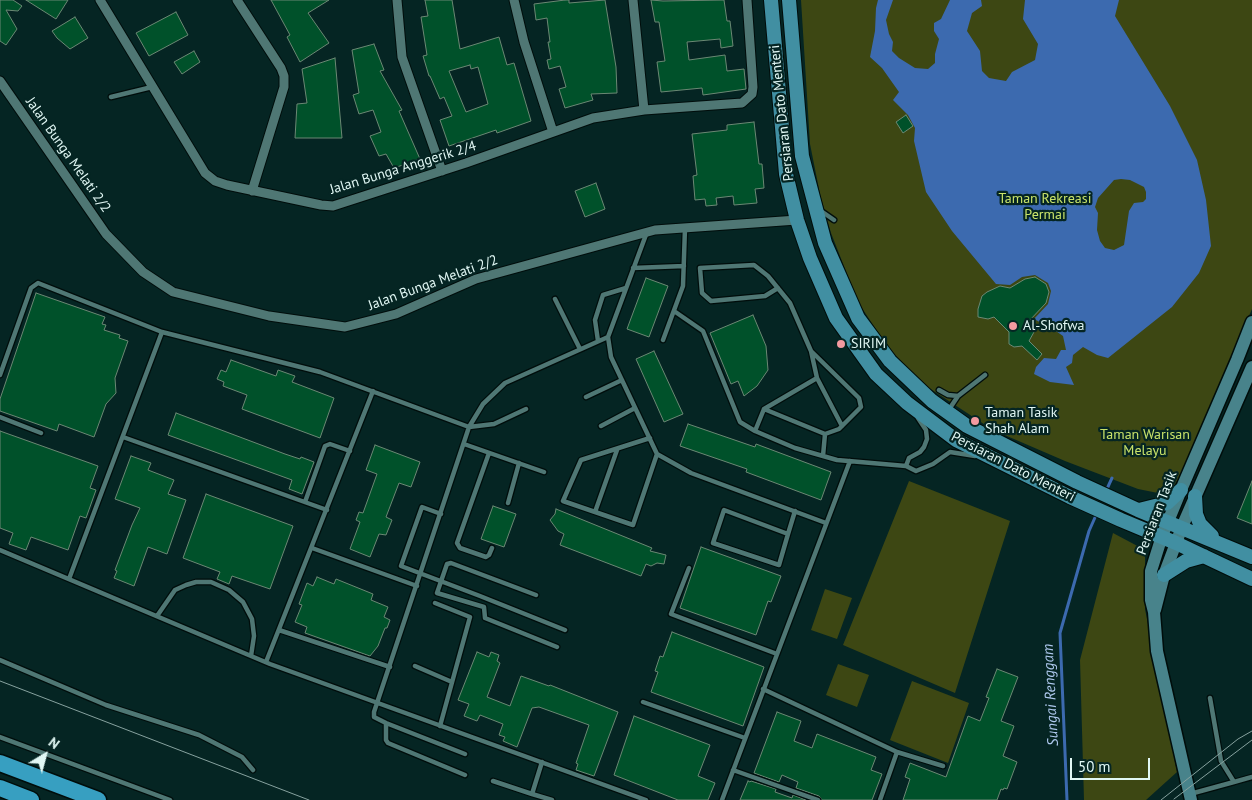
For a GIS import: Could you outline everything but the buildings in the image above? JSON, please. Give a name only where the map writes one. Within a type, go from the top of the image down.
[{"type":"highway","points":[[0,763],[98,800]]},
{"type":"highway","points":[[0,788],[31,800]]},
{"type":"main road","name":"Persiaran Dato Menteri","points":[[772,0],[786,174],[797,220],[810,258],[836,318],[876,374],[907,403],[956,440],[1070,497],[1162,536],[1252,579]]},
{"type":"main road","name":"Persiaran Dato Menteri","points":[[789,0],[802,156],[825,243],[858,318],[890,361],[932,401],[967,426],[1077,482],[1252,557]]},
{"type":"main road","name":"Persiaran Tasik","points":[[1154,612],[1151,600],[1151,571],[1162,536],[1252,322]]},
{"type":"main road","points":[[1237,360],[1252,368]]},
{"type":"main road","name":"Persiaran Tasik","points":[[1154,612],[1164,575],[1182,527],[1252,368]]},
{"type":"main road","points":[[1133,507],[1167,503],[1181,490]]},
{"type":"main road","points":[[1195,496],[1196,514],[1200,524],[1218,541]]},
{"type":"main road","points":[[1164,575],[1186,561],[1204,556]]},
{"type":"main road","points":[[1154,612],[1157,651],[1190,797]]},
{"type":"street","name":"Jalan Bunga Anggerik 2/4","points":[[100,0],[205,173],[215,181],[252,191],[334,206],[442,171],[593,118],[644,110],[742,103],[752,94],[753,87],[747,0]]},
{"type":"street","points":[[238,0],[281,68],[284,76],[284,87],[252,191]]},
{"type":"street","points":[[397,0],[402,57],[442,171]]},
{"type":"street","points":[[514,0],[524,42],[554,132]]},
{"type":"street","points":[[633,0],[644,110]]},
{"type":"street","name":"Jalan Bunga Melati 2/2","points":[[0,81],[106,234],[144,272],[173,292],[269,316],[345,327],[396,314],[476,279],[655,230],[797,220]]},
{"type":"lane","points":[[111,98],[152,87]]},
{"type":"lane","points":[[815,207],[834,220]]},
{"type":"lane","points":[[663,340],[683,286],[685,228]]},
{"type":"lane","points":[[647,232],[608,337],[611,357],[658,454],[691,473],[826,523]]},
{"type":"lane","points":[[778,288],[766,296],[710,301],[702,293],[700,268],[754,265],[768,276],[778,288],[790,303],[811,351],[817,378],[842,426]]},
{"type":"lane","points":[[633,268],[684,266]]},
{"type":"lane","points":[[0,375],[31,288],[38,283],[162,332],[320,372],[470,427],[494,424],[526,409]]},
{"type":"lane","points":[[598,341],[595,320],[603,295],[626,288]]},
{"type":"lane","points":[[555,300],[580,349]]},
{"type":"lane","points":[[674,310],[702,330],[740,422],[755,431],[795,448],[837,460],[906,466],[916,471],[933,464],[950,452],[972,455],[1014,470]]},
{"type":"lane","points":[[69,579],[162,332]]},
{"type":"lane","points":[[465,754],[386,723],[374,716],[464,444],[470,427],[483,404],[505,383],[608,337]]},
{"type":"lane","points":[[764,408],[825,434],[838,430],[861,407],[859,398],[811,351]]},
{"type":"lane","points":[[947,412],[958,396],[985,375]]},
{"type":"lane","points":[[755,431],[764,408],[817,378]]},
{"type":"lane","points":[[586,397],[622,380]]},
{"type":"lane","points":[[939,390],[948,395],[958,396]]},
{"type":"lane","points":[[266,662],[372,392]]},
{"type":"lane","points":[[906,466],[909,458],[920,452],[927,440],[926,430],[907,403]]},
{"type":"lane","points":[[601,426],[635,408]]},
{"type":"lane","points":[[0,418],[41,432]]},
{"type":"lane","points":[[823,456],[825,434]]},
{"type":"lane","points":[[123,438],[327,510]]},
{"type":"lane","points":[[650,438],[581,460],[563,501],[633,525],[658,454]]},
{"type":"lane","points":[[305,502],[325,446],[330,444],[350,451]]},
{"type":"lane","points":[[464,444],[544,472]]},
{"type":"lane","points":[[595,512],[617,450]]},
{"type":"lane","points":[[489,453],[457,543],[460,548],[486,557],[492,548]]},
{"type":"lane","points":[[722,800],[850,461]]},
{"type":"lane","points":[[508,503],[520,463]]},
{"type":"lane","points":[[441,514],[422,507],[401,566],[565,630]]},
{"type":"lane","points":[[788,534],[724,510],[713,543],[779,565],[795,511]]},
{"type":"lane","points":[[312,548],[417,586]]},
{"type":"lane","points":[[0,550],[266,662],[646,800]]},
{"type":"lane","points":[[536,595],[451,563],[447,564],[436,593],[484,607],[486,618],[557,646]]},
{"type":"lane","points":[[689,568],[671,614],[777,654]]},
{"type":"lane","points":[[157,616],[176,590],[186,585],[196,582],[211,582],[230,590],[243,602],[252,619],[254,636],[251,656]]},
{"type":"lane","points":[[435,603],[470,617],[440,726]]},
{"type":"lane","points":[[279,630],[390,667]]},
{"type":"lane","points":[[0,660],[106,705],[199,735],[242,757],[253,770]]},
{"type":"lane","points":[[415,666],[452,682]]},
{"type":"lane","points":[[763,689],[897,752],[943,766]]},
{"type":"lane","points":[[1210,698],[1221,761],[1234,782]]},
{"type":"lane","points":[[643,702],[745,738]]},
{"type":"lane","points":[[386,723],[386,740],[388,743],[464,775]]},
{"type":"lane","points":[[0,737],[170,800]]},
{"type":"lane","points":[[880,800],[897,752]]},
{"type":"lane","points":[[532,794],[542,762]]},
{"type":"lane","points":[[733,770],[818,800]]},
{"type":"lane","points":[[1190,797],[1252,777]]},
{"type":"lane","points":[[493,781],[552,800]]},
{"type":"green space","name":"Taman Rekreasi Permai","points":[[801,0],[1252,0],[1252,309],[1182,473],[1168,495],[1138,489],[1065,461],[993,430],[926,386],[897,357],[881,337],[858,302],[831,233],[820,194],[810,144]]},
{"type":"green space","points":[[909,481],[1010,521],[955,693],[843,645]]},
{"type":"green space","points":[[1113,533],[1145,550],[1145,609],[1177,772],[1146,800],[1084,800],[1080,660]]},
{"type":"green space","points":[[825,589],[852,598],[837,639],[811,630]]},
{"type":"green space","points":[[838,664],[869,675],[857,707],[826,695]]},
{"type":"green space","points":[[912,681],[969,703],[948,763],[890,740]]},
{"type":"water","name":"Taman Tasik Shah Alam","points":[[878,0],[893,0],[886,20],[893,42],[892,51],[915,68],[928,69],[935,63],[939,39],[934,31],[934,23],[941,19],[950,0],[981,0],[982,6],[972,13],[967,31],[980,51],[982,71],[989,78],[1006,81],[1012,72],[1035,60],[1038,44],[1023,19],[1025,0],[1119,0],[1115,16],[1170,106],[1197,160],[1206,200],[1211,246],[1199,273],[1172,307],[1108,358],[1097,355],[1083,347],[1073,355],[1072,363],[1066,367],[1074,385],[1050,382],[1034,374],[1036,367],[1044,358],[1056,359],[1061,350],[1066,350],[1063,336],[1034,319],[1048,304],[1051,291],[1048,283],[1035,275],[1022,277],[1010,285],[996,284],[952,231],[926,192],[914,141],[915,128],[908,115],[893,100],[899,92],[882,68],[870,57],[875,31]],"holes":[[[1114,180],[1130,180],[1144,187],[1146,199],[1143,202],[1134,203],[1129,211],[1124,245],[1114,250],[1105,248],[1100,241],[1097,230],[1098,213],[1095,207],[1098,198]]]},
{"type":"waterway","name":"Sungai Renggam","points":[[1106,491],[1112,478]]},
{"type":"waterway","name":"Sungai Renggam","points":[[1067,800],[1060,633],[1089,531],[1097,513]]},
{"type":"tram line","points":[[0,681],[309,800]]},
{"type":"tram line","points":[[1161,800],[1238,739],[1252,731]]},
{"type":"tram line","points":[[1174,799],[1252,740]]},
{"type":"place","name":"Al-Shofwa","points":[[1013,326]]},
{"type":"place","name":"SIRIM","points":[[841,344]]},
{"type":"place","name":"Taman Tasik Shah Alam","points":[[975,421]]},
{"type":"park label","name":"Taman Warisan Melayu","points":[[1145,444]]}]
